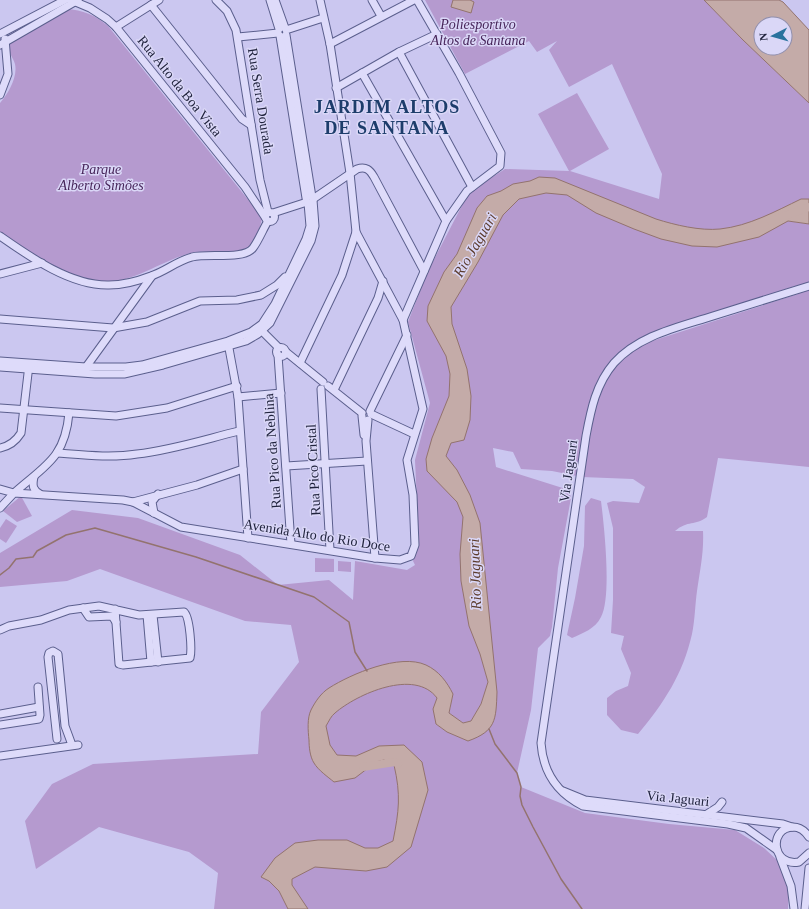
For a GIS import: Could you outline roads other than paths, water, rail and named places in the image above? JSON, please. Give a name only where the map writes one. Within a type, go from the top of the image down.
[{"type":"street","points":[[116,27],[159,0]]},
{"type":"street","name":"Rua Serra Dourada","points":[[216,0],[227,11],[238,37],[260,180],[269,216]]},
{"type":"street","points":[[270,0],[282,32]]},
{"type":"street","points":[[0,367],[29,366],[117,368],[136,366],[246,341],[270,323],[279,308],[310,241],[315,226],[282,32],[275,0]]},
{"type":"street","points":[[300,363],[342,275],[356,232],[350,173],[330,44],[320,0]]},
{"type":"street","points":[[372,0],[381,16]]},
{"type":"street","points":[[330,44],[414,0]]},
{"type":"street","points":[[403,320],[446,221],[462,196],[472,187],[496,171],[501,162],[501,153],[417,0]]},
{"type":"street","points":[[0,95],[8,74],[1,34],[65,4],[75,1]]},
{"type":"street","name":"Rua Alto da Boa Vista","points":[[75,1],[90,8],[116,27],[245,187],[256,204],[269,216]]},
{"type":"street","points":[[3,43],[65,4],[99,15]]},
{"type":"street","points":[[151,5],[242,119],[251,125]]},
{"type":"street","points":[[238,37],[282,32],[323,18]]},
{"type":"street","points":[[336,88],[399,52],[437,34]]},
{"type":"street","points":[[399,52],[472,187]]},
{"type":"street","points":[[362,73],[446,221]]},
{"type":"street","points":[[0,236],[42,264],[76,280],[94,284],[123,284],[152,276],[176,262],[194,256],[215,254],[244,255],[253,248],[269,216],[310,200],[350,173],[363,167],[371,171],[424,271]]},
{"type":"street","points":[[245,187],[254,186],[260,180]]},
{"type":"street","points":[[260,330],[275,304],[306,239],[310,226],[310,200]]},
{"type":"street","name":"Avenida Alto do Rio Doce","points":[[0,488],[14,493],[123,500],[133,502],[181,527],[375,558],[404,560],[411,556],[415,549],[414,495],[407,460],[423,409],[413,358],[403,320],[356,232]]},
{"type":"street","points":[[351,250],[366,249]]},
{"type":"street","points":[[16,270],[24,264],[25,254]]},
{"type":"street","points":[[0,274],[42,264]]},
{"type":"street","points":[[260,295],[277,285],[288,274]]},
{"type":"street","points":[[86,367],[152,276]]},
{"type":"street","points":[[327,387],[378,298],[383,281]]},
{"type":"street","name":"Via Jaguari","points":[[809,286],[651,336],[638,343],[615,362],[602,381],[593,401],[586,436],[542,730],[542,751],[546,768],[552,780],[569,799],[583,806],[728,824],[746,828],[778,853],[784,860],[795,863],[802,860],[809,853]]},
{"type":"street","points":[[0,319],[114,328],[147,322],[200,301],[237,300],[267,294],[271,296],[275,304]]},
{"type":"street","points":[[378,298],[391,297]]},
{"type":"street","points":[[260,330],[270,339],[282,356],[286,352],[327,387],[367,415],[414,434]]},
{"type":"street","points":[[375,558],[366,441],[363,432],[367,415],[407,335]]},
{"type":"street","points":[[0,361],[95,374],[124,374],[145,370],[229,344]]},
{"type":"street","points":[[229,344],[237,386],[248,538]]},
{"type":"street","name":"Rua Pico da Neblina","points":[[278,351],[292,544]]},
{"type":"street","points":[[396,356],[405,355],[413,358]]},
{"type":"street","points":[[0,448],[6,447],[16,440],[21,433],[29,366]]},
{"type":"street","points":[[0,408],[116,416],[167,408],[237,386]]},
{"type":"street","name":"Rua Pico Cristal","points":[[327,387],[326,462],[330,550]]},
{"type":"street","points":[[238,397],[281,393]]},
{"type":"street","points":[[0,508],[14,493],[52,461],[62,445],[69,413]]},
{"type":"street","points":[[57,454],[105,456],[136,455],[168,449],[239,430]]},
{"type":"street","points":[[286,466],[326,462],[367,461]]},
{"type":"street","points":[[133,502],[197,485],[244,469]]},
{"type":"street","points":[[34,477],[33,486],[35,491],[40,494]]},
{"type":"street","points":[[154,514],[152,502],[159,494]]},
{"type":"street","points":[[0,630],[9,626],[41,620],[69,610],[99,606],[115,609],[139,615],[184,612],[187,615],[189,629],[190,658],[119,664],[115,609]]},
{"type":"street","points":[[83,608],[89,617],[112,616],[116,622]]},
{"type":"street","points":[[150,615],[155,662]]},
{"type":"street","points":[[0,756],[75,745],[66,726],[58,654],[54,651],[49,653],[48,656],[57,739]]},
{"type":"street","points":[[0,725],[37,720],[40,717],[38,687]]},
{"type":"street","points":[[0,714],[39,708]]},
{"type":"street","points":[[56,727],[66,726]]},
{"type":"street","name":"Via Jaguari","points":[[562,791],[585,800],[641,808],[706,814],[783,824],[803,830],[809,837]]},
{"type":"street","points":[[706,814],[718,808],[722,802]]},
{"type":"street","points":[[792,827],[780,834],[777,841],[778,853],[791,886],[794,909]]},
{"type":"street","points":[[805,909],[809,868]]},
{"type":"water","points":[[453,0],[470,0],[474,2],[471,13],[451,7]]},
{"type":"water","points":[[704,0],[779,0],[783,2],[809,30],[809,103],[760,56],[793,56],[793,16],[753,16],[753,50]]},
{"type":"water","points":[[539,177],[555,178],[656,219],[704,229],[720,229],[741,225],[801,199],[809,199],[809,224],[788,221],[759,237],[717,247],[692,246],[661,239],[596,213],[567,195],[546,193],[519,199],[503,215],[478,262],[451,307],[452,324],[467,369],[471,396],[470,420],[464,440],[451,443],[446,456],[457,470],[470,495],[480,523],[497,692],[495,717],[493,723],[484,733],[468,741],[447,732],[436,724],[433,709],[437,698],[427,689],[415,685],[386,687],[371,692],[357,698],[334,714],[326,726],[330,745],[337,755],[356,756],[379,746],[404,745],[422,762],[428,790],[411,847],[387,867],[366,871],[315,867],[292,879],[292,885],[308,909],[288,909],[279,891],[269,881],[261,877],[275,858],[295,843],[318,840],[347,840],[365,848],[378,848],[393,841],[397,821],[398,785],[394,765],[384,760],[376,762],[355,778],[334,782],[314,763],[310,749],[308,721],[311,710],[321,695],[338,682],[363,671],[390,663],[415,662],[431,667],[445,681],[453,694],[449,713],[463,723],[471,721],[481,704],[488,682],[480,654],[469,626],[461,581],[460,554],[463,517],[457,502],[427,471],[426,459],[432,438],[449,396],[450,374],[446,356],[427,321],[428,306],[444,272],[457,254],[477,208],[487,196],[501,191],[513,184],[530,181]]},
{"type":"waterway","name":"Rio Jaguari","points":[[771,221],[809,207]]},
{"type":"waterway","points":[[0,575],[9,568],[16,559],[33,557],[37,551],[66,535],[95,528],[196,557],[314,597],[349,622],[355,652],[367,671]]},
{"type":"waterway","points":[[489,729],[495,744],[517,773],[521,787],[520,796],[522,805],[533,827],[561,879],[582,909]]},
{"type":"waterway","name":"Rio Jaguari","points":[[363,767],[395,762],[398,764]]},
{"type":"district","name":"JARDIM ALTOS DE SANTANA","points":[[387,117]]},
{"type":"park label","name":"Poliesportivo Altos de Santana","points":[[478,32]]},
{"type":"park label","name":"Parque Alberto Simões","points":[[101,178]]}]
